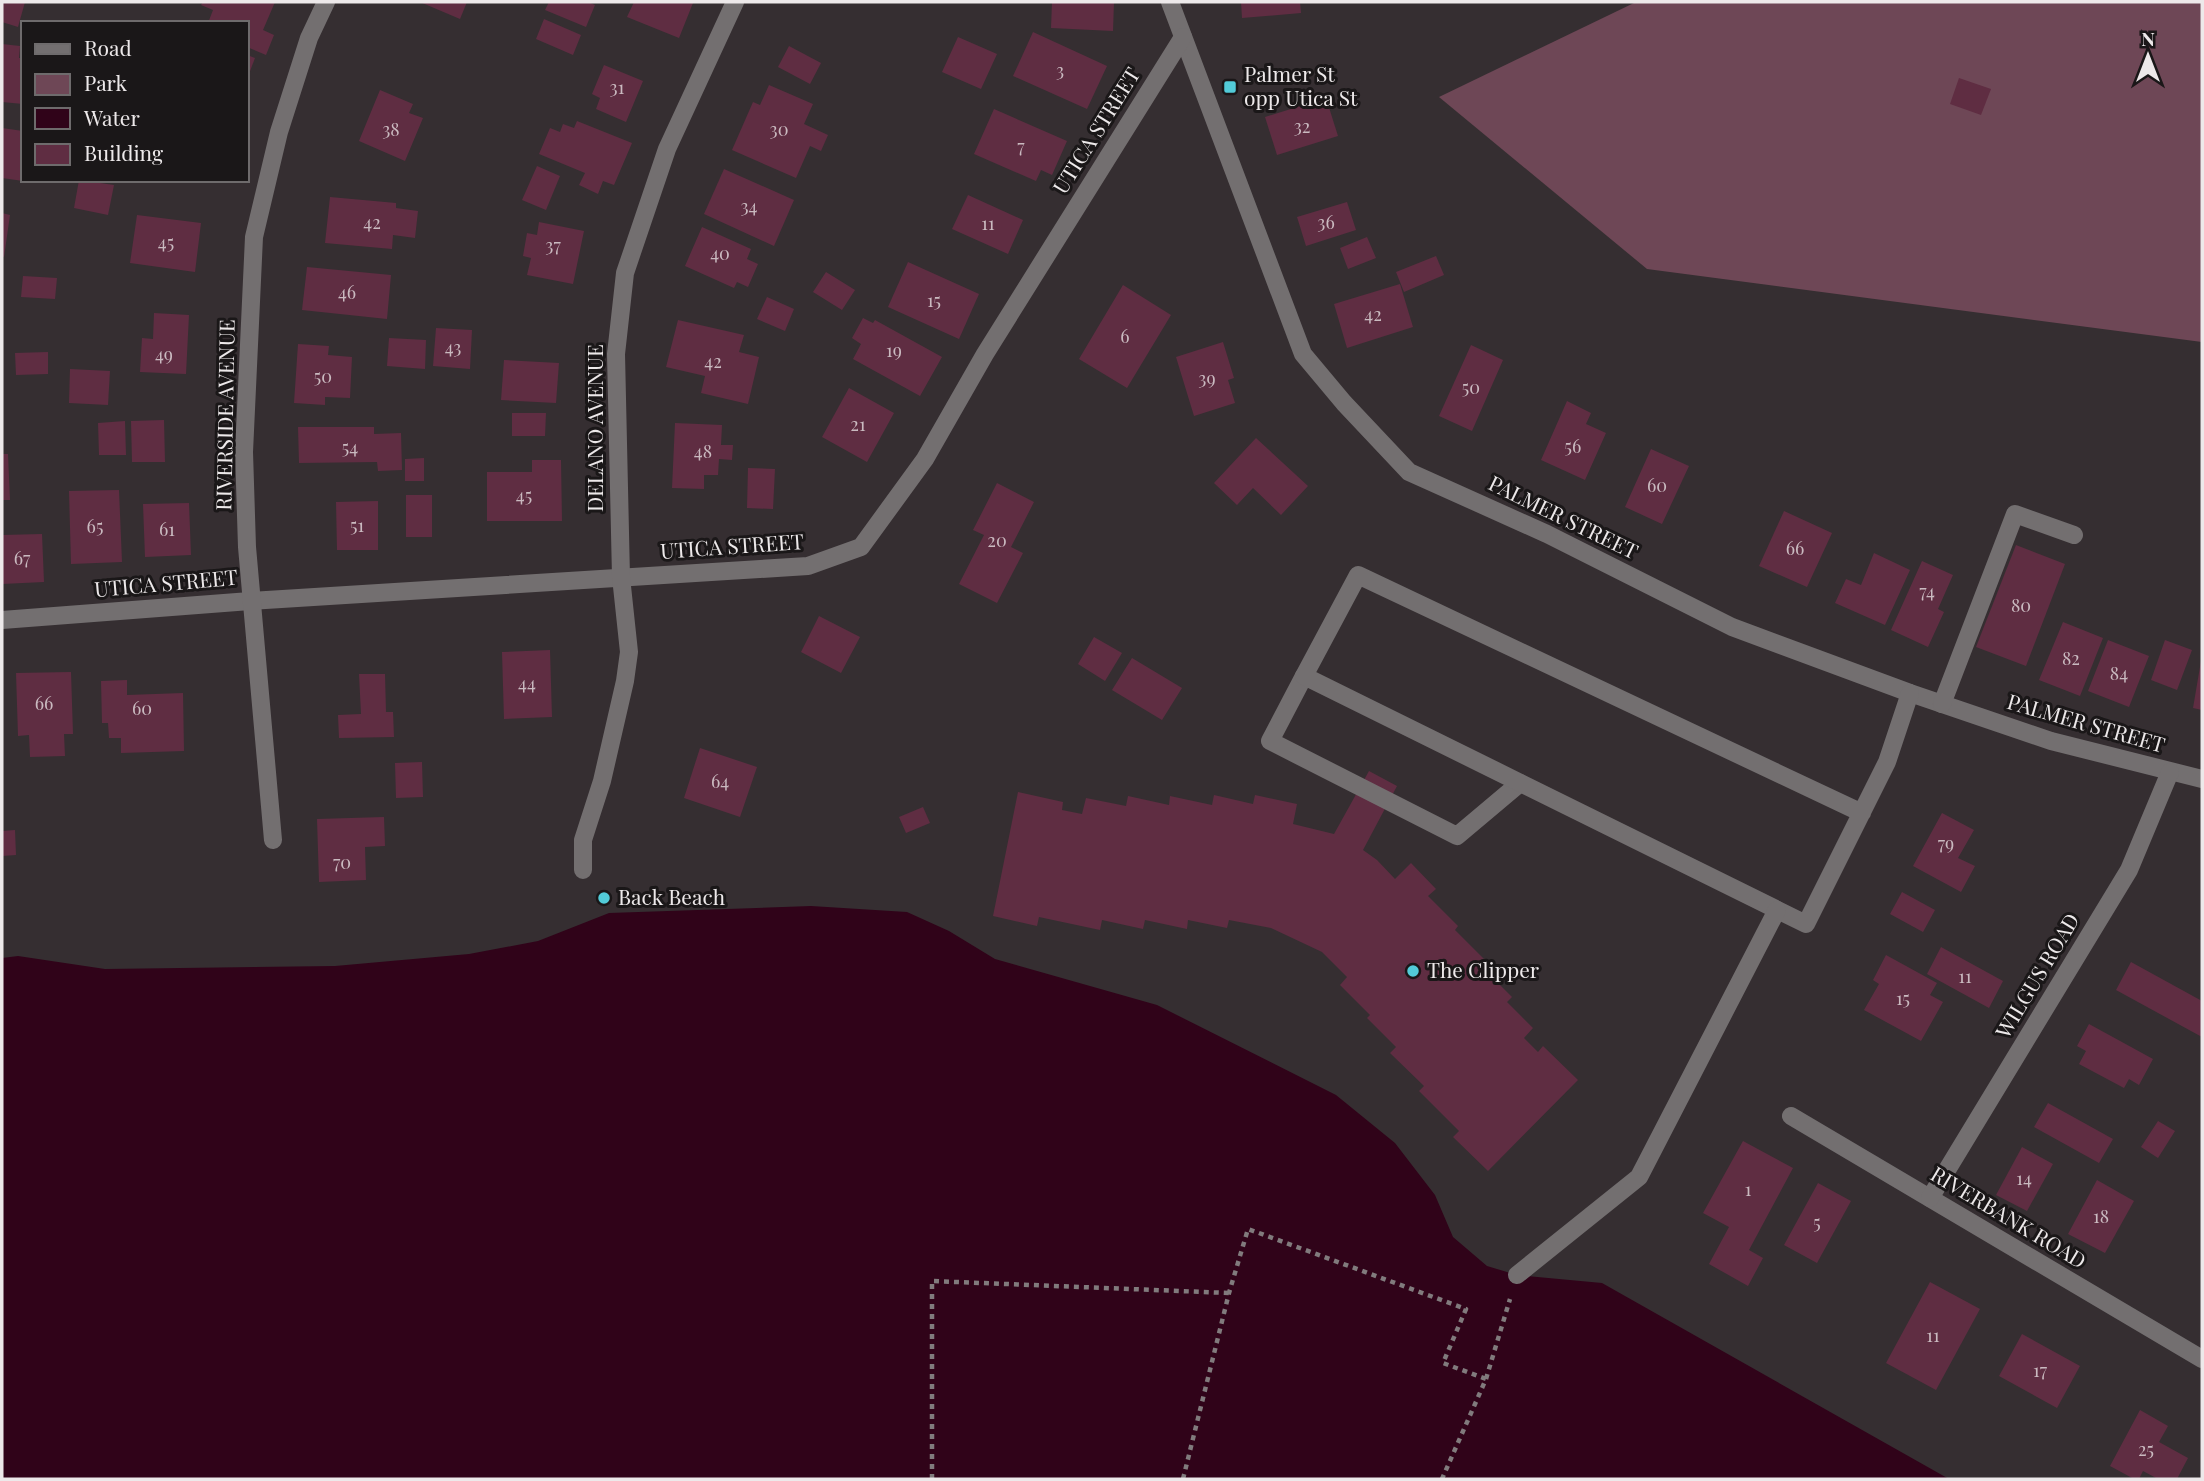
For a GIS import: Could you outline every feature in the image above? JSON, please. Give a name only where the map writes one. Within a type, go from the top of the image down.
[{"type":"street","name":"RIVERSIDE AVENUE","points":[[273,840],[250,601],[244,452],[254,237],[279,132],[309,38],[326,2]]},
{"type":"street","name":"DELANO AVENUE","points":[[583,870],[583,840],[602,781],[629,652],[621,577],[616,354],[625,273],[667,149],[735,2]]},
{"type":"street","name":"PALMER STREET","points":[[1170,2],[1303,354],[1344,403],[1409,472],[1547,534],[1731,627],[2050,741],[2202,779]]},
{"type":"street","name":"UTICA STREET","points":[[2,620],[250,601],[808,566],[861,547],[925,459],[985,354],[1183,37]]},
{"type":"street","points":[[1942,704],[2015,514],[2074,536]]},
{"type":"street","points":[[1520,783],[1457,836],[1270,741],[1358,575],[1862,813]]},
{"type":"street","points":[[1304,676],[1806,924],[1887,762],[1910,693]]},
{"type":"street","name":"WILGUS ROAD","points":[[1930,1198],[2129,870],[2170,772]]},
{"type":"street","points":[[1517,1275],[1639,1177],[1777,910]]},
{"type":"street","name":"RIVERBANK ROAD","points":[[1791,1116],[2202,1359]]},
{"type":"path","points":[[1183,1479],[1229,1293],[1248,1229],[1466,1309],[1443,1363],[1486,1379]]},
{"type":"path","points":[[1442,1479],[1486,1379],[1517,1275]]},
{"type":"path","points":[[932,1479],[932,1281],[1229,1293]]},
{"type":"green space","points":[[1636,2],[2202,2],[2202,342],[1647,269],[1439,97]]},
{"type":"water","points":[[811,906],[907,912],[949,931],[995,959],[1157,1005],[1336,1095],[1395,1143],[1435,1195],[1453,1237],[1487,1266],[1517,1275],[1602,1283],[1949,1479],[2,1479],[2,958],[18,956],[105,969],[335,966],[469,954],[538,941],[609,913]]},
{"type":"building","points":[[2,2],[25,2],[18,27],[2,22]]},
{"type":"building","points":[[203,2],[275,2],[263,30],[274,35],[266,55],[248,47],[248,21],[209,21],[213,10],[201,5]]},
{"type":"building","points":[[420,2],[467,2],[460,19]]},
{"type":"building","points":[[549,2],[588,2],[595,5],[586,27],[545,10]]},
{"type":"building","points":[[634,2],[693,3],[679,38],[627,17]]},
{"type":"building","points":[[1052,2],[1114,2],[1113,31],[1051,28]]},
{"type":"building","points":[[1241,2],[1300,2],[1301,13],[1242,18]]},
{"type":"building","points":[[544,19],[581,35],[573,55],[536,39]]},
{"type":"building","points":[[1033,32],[1107,66],[1087,109],[1013,76]]},
{"type":"building","points":[[958,37],[997,54],[981,89],[942,72]]},
{"type":"building","points":[[2,44],[20,46],[21,104],[2,102]]},
{"type":"building","points":[[789,46],[821,63],[810,84],[778,67]]},
{"type":"building","points":[[248,55],[255,58],[248,76]]},
{"type":"building","points":[[604,65],[643,81],[626,122],[596,109],[600,98],[592,94]]},
{"type":"building","points":[[1959,78],[1991,89],[1981,115],[1950,104]]},
{"type":"building","points":[[769,85],[813,104],[804,124],[828,135],[821,151],[810,146],[796,178],[732,150],[753,102],[760,105]]},
{"type":"building","points":[[380,90],[413,104],[409,113],[423,118],[405,161],[359,141]]},
{"type":"building","points":[[1326,98],[1338,136],[1277,155],[1265,117]]},
{"type":"building","points":[[994,109],[1067,141],[1052,175],[1041,170],[1036,181],[974,154]]},
{"type":"building","points":[[577,121],[632,143],[614,185],[603,181],[598,194],[579,185],[585,173],[539,154],[550,128],[560,132],[563,124],[574,128]]},
{"type":"building","points":[[2,128],[21,131],[21,181],[2,178]]},
{"type":"building","points":[[537,166],[560,176],[546,210],[522,200]]},
{"type":"building","points":[[724,169],[794,200],[774,246],[704,214]]},
{"type":"building","points":[[79,182],[114,185],[108,215],[74,208]]},
{"type":"building","points":[[968,195],[1023,220],[1008,254],[952,229]]},
{"type":"building","points":[[330,197],[396,203],[396,208],[418,211],[415,238],[393,235],[392,249],[325,243]]},
{"type":"building","points":[[1347,202],[1356,230],[1306,246],[1297,217]]},
{"type":"building","points":[[2,213],[10,215],[4,257],[2,256]]},
{"type":"building","points":[[137,215],[201,223],[195,272],[130,263]]},
{"type":"building","points":[[539,222],[584,231],[573,284],[527,275],[531,258],[523,256],[527,233],[537,235]]},
{"type":"building","points":[[702,227],[751,249],[747,259],[758,264],[748,287],[737,282],[734,288],[685,266]]},
{"type":"building","points":[[1367,237],[1376,258],[1348,269],[1340,248]]},
{"type":"building","points":[[1436,256],[1444,275],[1404,292],[1396,272]]},
{"type":"building","points":[[908,262],[979,294],[959,339],[888,307]]},
{"type":"building","points":[[307,267],[391,275],[387,319],[302,310]]},
{"type":"building","points":[[826,272],[855,290],[842,310],[813,292]]},
{"type":"building","points":[[23,276],[57,278],[55,299],[21,297]]},
{"type":"building","points":[[1400,284],[1413,327],[1347,348],[1334,304]]},
{"type":"building","points":[[1123,285],[1171,315],[1127,388],[1079,359]]},
{"type":"building","points":[[767,297],[794,309],[785,331],[757,319]]},
{"type":"building","points":[[154,313],[189,315],[186,374],[140,372],[142,338],[153,339]]},
{"type":"building","points":[[863,318],[873,323],[875,320],[942,357],[920,396],[853,359],[861,344],[852,338]]},
{"type":"building","points":[[678,320],[744,335],[739,352],[759,357],[748,404],[701,393],[705,376],[666,367]]},
{"type":"building","points":[[436,328],[472,330],[470,369],[433,366]]},
{"type":"building","points":[[389,338],[426,340],[425,369],[387,366]]},
{"type":"building","points":[[1223,342],[1234,378],[1228,380],[1235,403],[1194,416],[1176,357]]},
{"type":"building","points":[[298,344],[329,346],[328,355],[352,357],[350,398],[325,397],[325,405],[294,403]]},
{"type":"building","points":[[1471,345],[1503,360],[1472,431],[1439,416]]},
{"type":"building","points":[[48,352],[48,374],[16,375],[15,353]]},
{"type":"building","points":[[504,360],[559,363],[556,403],[501,400]]},
{"type":"building","points":[[70,369],[110,371],[108,405],[69,403]]},
{"type":"building","points":[[849,388],[894,413],[867,462],[822,437]]},
{"type":"building","points":[[1567,401],[1591,413],[1586,424],[1606,433],[1585,480],[1541,460]]},
{"type":"building","points":[[512,413],[546,413],[545,436],[512,436]]},
{"type":"building","points":[[164,420],[165,462],[132,462],[131,421]]},
{"type":"building","points":[[125,421],[126,455],[99,455],[98,423]]},
{"type":"building","points":[[675,423],[722,425],[721,445],[733,445],[732,460],[719,459],[718,475],[704,475],[704,489],[672,488]]},
{"type":"building","points":[[298,427],[374,427],[374,434],[401,433],[402,470],[378,471],[377,462],[299,463]]},
{"type":"building","points":[[1256,438],[1308,486],[1281,515],[1253,488],[1237,505],[1214,483]]},
{"type":"building","points":[[1651,449],[1689,466],[1662,524],[1625,507]]},
{"type":"building","points":[[2,454],[8,454],[10,500],[2,500]]},
{"type":"building","points":[[424,458],[424,481],[405,481],[405,459]]},
{"type":"building","points":[[532,460],[561,460],[562,521],[487,521],[487,472],[532,472]]},
{"type":"building","points":[[748,468],[775,469],[773,509],[747,508]]},
{"type":"building","points":[[997,483],[1034,502],[1011,547],[1023,553],[997,603],[959,584],[984,535],[973,530]]},
{"type":"building","points":[[119,490],[122,562],[71,564],[69,491]]},
{"type":"building","points":[[406,495],[432,495],[432,537],[406,537]]},
{"type":"building","points":[[378,501],[378,550],[337,550],[336,502]]},
{"type":"building","points":[[189,503],[191,555],[145,557],[143,504]]},
{"type":"building","points":[[1784,511],[1832,533],[1807,587],[1759,566]]},
{"type":"building","points":[[42,534],[44,582],[2,584],[2,535]]},
{"type":"building","points":[[2016,545],[2065,564],[2026,666],[1976,647]]},
{"type":"building","points":[[1874,553],[1910,570],[1885,625],[1835,603],[1846,579],[1861,585]]},
{"type":"building","points":[[1922,561],[1953,575],[1938,609],[1944,612],[1928,647],[1891,630]]},
{"type":"building","points":[[819,616],[860,637],[841,673],[801,652]]},
{"type":"building","points":[[2063,622],[2103,638],[2080,696],[2039,680]]},
{"type":"building","points":[[1094,637],[1122,653],[1105,681],[1078,664]]},
{"type":"building","points":[[2108,640],[2149,656],[2129,707],[2088,691]]},
{"type":"building","points":[[2165,640],[2192,650],[2177,690],[2151,680]]},
{"type":"building","points":[[550,650],[552,717],[504,719],[502,652]]},
{"type":"building","points":[[1132,658],[1182,688],[1162,720],[1112,690]]},
{"type":"building","points":[[2202,661],[2202,710],[2193,708]]},
{"type":"building","points":[[71,672],[73,734],[64,734],[65,756],[30,757],[29,735],[18,736],[16,673]]},
{"type":"building","points":[[359,674],[385,674],[386,712],[393,712],[394,737],[339,738],[338,715],[361,714]]},
{"type":"building","points":[[127,680],[127,695],[183,693],[184,751],[121,753],[121,738],[109,738],[108,723],[102,723],[101,681]]},
{"type":"building","points":[[700,748],[757,767],[740,817],[684,798]]},
{"type":"building","points":[[422,762],[423,797],[396,798],[395,763]]},
{"type":"building","name":"The Clipper","points":[[1369,771],[1397,786],[1363,850],[1395,879],[1411,863],[1436,889],[1428,896],[1458,926],[1455,930],[1484,959],[1479,964],[1512,997],[1507,1002],[1533,1028],[1524,1038],[1538,1052],[1543,1046],[1578,1080],[1488,1171],[1453,1137],[1459,1131],[1419,1091],[1424,1086],[1390,1053],[1396,1047],[1367,1018],[1370,1015],[1340,985],[1347,977],[1322,952],[1271,928],[1229,920],[1227,928],[1188,920],[1187,929],[1145,920],[1143,929],[1102,920],[1100,930],[1039,917],[1037,926],[993,916],[1018,792],[1063,802],[1062,810],[1082,814],[1086,798],[1126,806],[1128,796],[1169,805],[1170,796],[1212,805],[1214,795],[1253,804],[1255,795],[1297,804],[1293,824],[1334,834]]},
{"type":"building","points":[[923,807],[930,823],[906,833],[899,817]]},
{"type":"building","points":[[1942,813],[1974,830],[1958,858],[1975,866],[1961,892],[1913,866]]},
{"type":"building","points":[[384,817],[385,846],[365,847],[366,880],[319,882],[317,819]]},
{"type":"building","points":[[15,830],[16,855],[2,856],[2,831]]},
{"type":"building","points":[[1902,892],[1935,910],[1923,932],[1890,914]]},
{"type":"building","points":[[1941,947],[2003,981],[1989,1008],[1927,974]]},
{"type":"building","points":[[1886,955],[1937,983],[1930,995],[1943,1002],[1921,1041],[1864,1010],[1879,984],[1873,980]]},
{"type":"building","points":[[2131,962],[2202,1001],[2202,1037],[2116,990]]},
{"type":"building","points":[[2089,1024],[2153,1059],[2139,1085],[2129,1079],[2124,1088],[2079,1064],[2086,1051],[2077,1046]]},
{"type":"building","points":[[2048,1103],[2113,1139],[2099,1163],[2034,1127]]},
{"type":"building","points":[[2158,1121],[2175,1131],[2158,1158],[2141,1147]]},
{"type":"building","points":[[1743,1141],[1793,1168],[1749,1250],[1763,1258],[1748,1286],[1709,1264],[1729,1227],[1703,1213]]},
{"type":"building","points":[[2022,1147],[2053,1164],[2027,1211],[1996,1195]]},
{"type":"building","points":[[2097,1180],[2134,1201],[2105,1253],[2068,1234]]},
{"type":"building","points":[[1818,1183],[1851,1201],[1817,1263],[1784,1245]]},
{"type":"building","points":[[1930,1282],[1980,1309],[1936,1390],[1886,1363]]},
{"type":"building","points":[[2022,1334],[2080,1366],[2057,1408],[1999,1376]]},
{"type":"building","points":[[2140,1410],[2168,1426],[2159,1442],[2188,1458],[2177,1479],[2158,1479],[2143,1471],[2139,1479],[2134,1479],[2110,1466]]},
{"type":"place","name":"Palmer St opp Utica St","points":[[1230,87]]},
{"type":"place","name":"Back Beach","points":[[604,898]]},
{"type":"place","name":"The Clipper","points":[[1413,971]]}]
